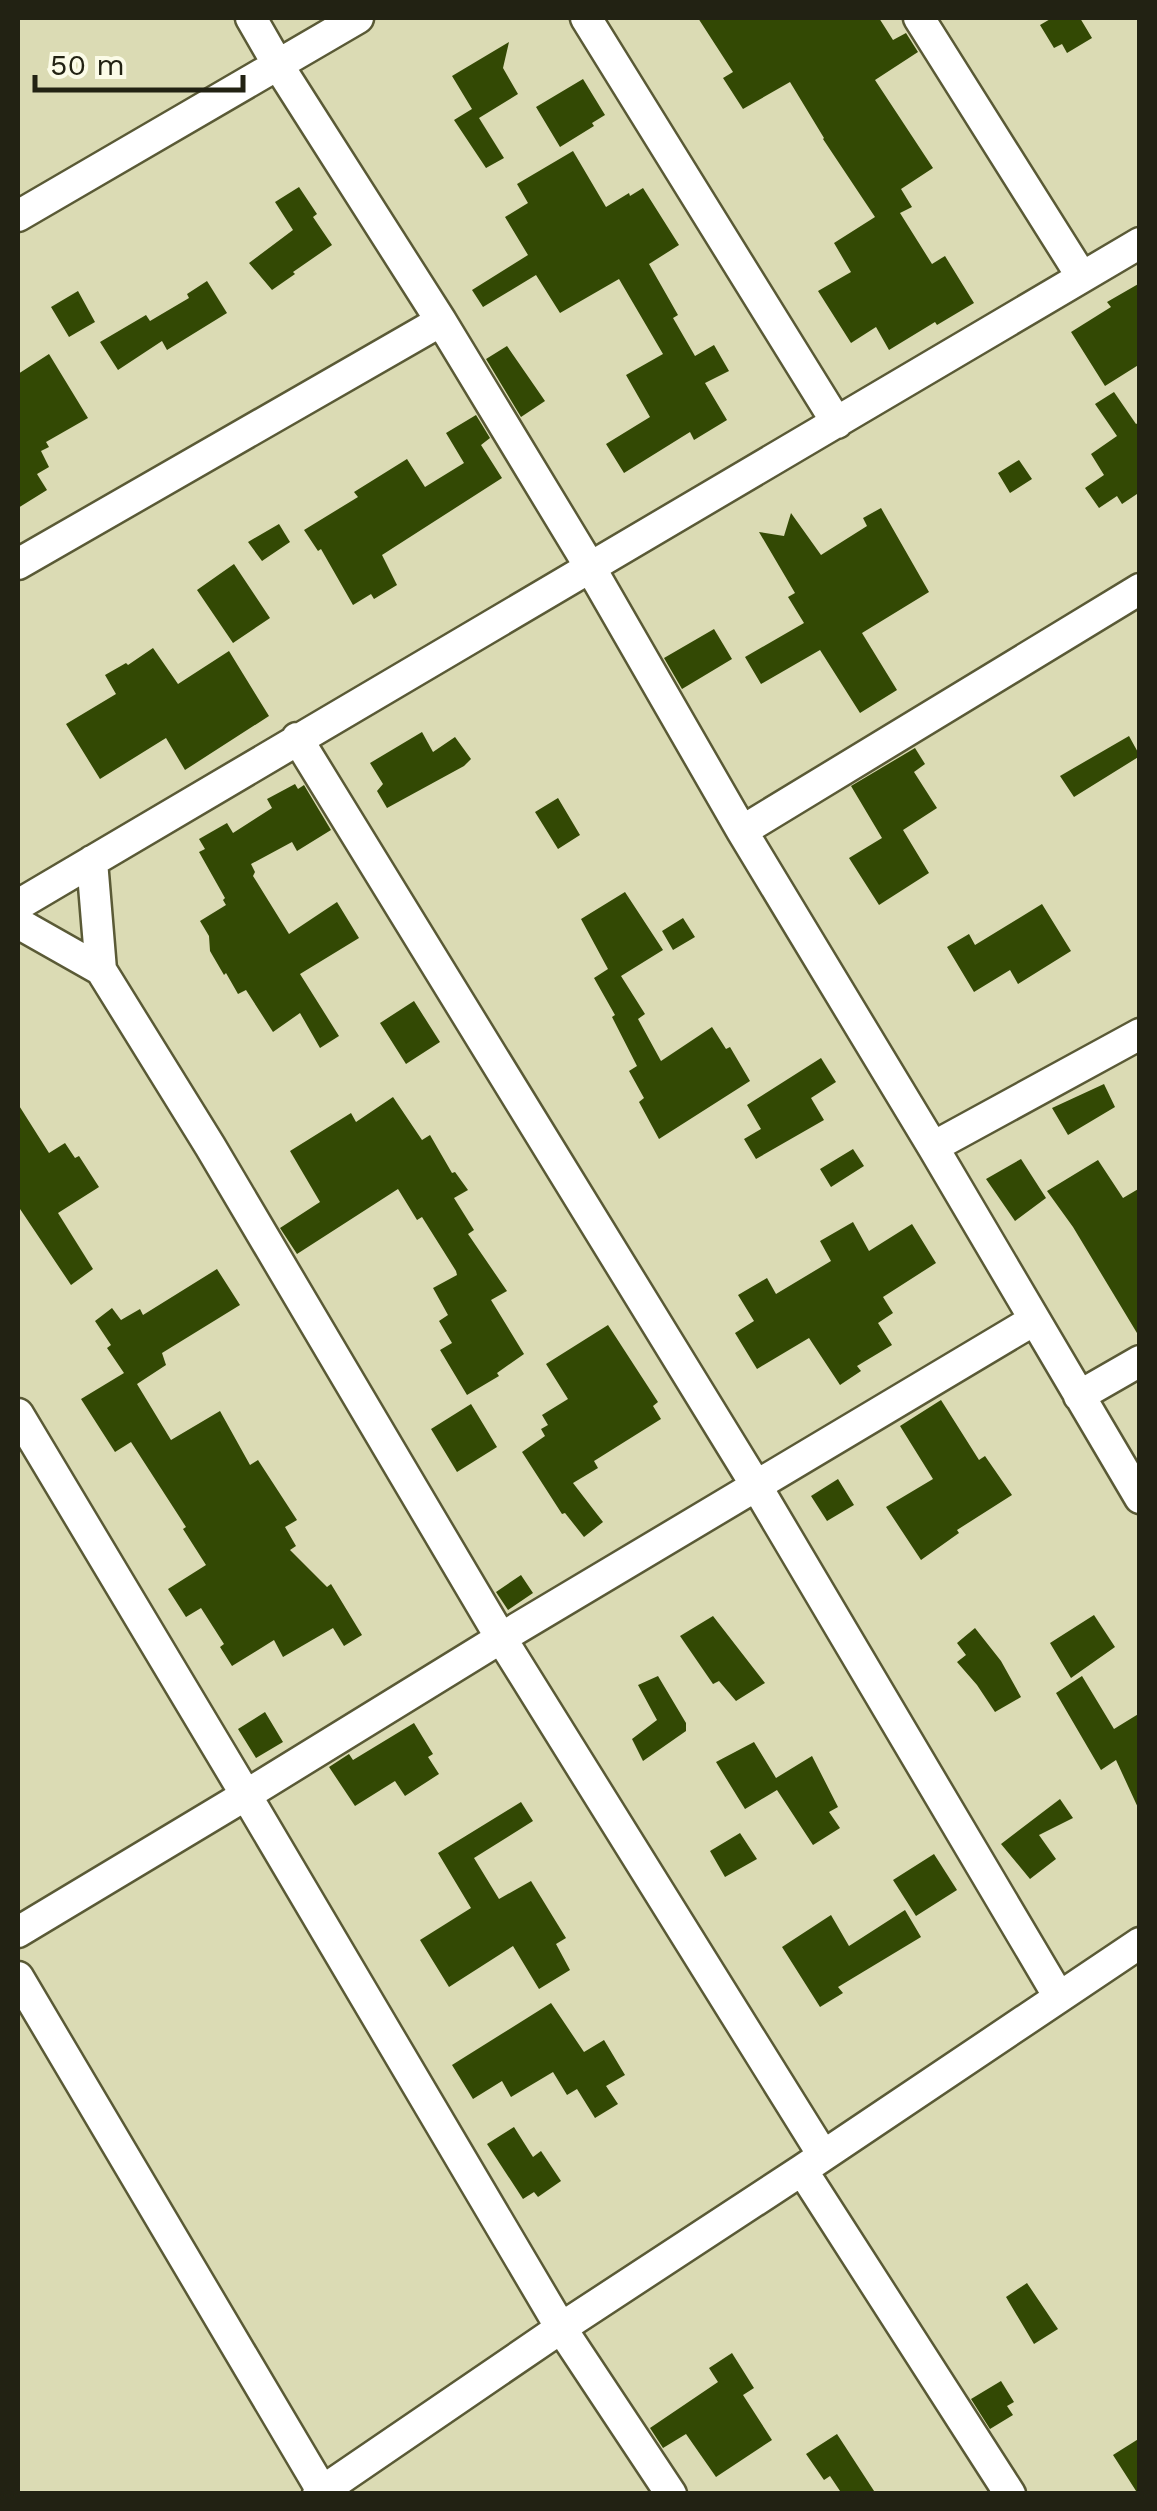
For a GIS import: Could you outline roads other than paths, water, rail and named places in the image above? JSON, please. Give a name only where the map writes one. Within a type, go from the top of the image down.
[{"type":"street","points":[[251,18],[590,566],[742,831],[1140,1498]]},
{"type":"street","points":[[18,216],[358,18]]},
{"type":"street","points":[[586,18],[837,423]]},
{"type":"street","points":[[919,18],[1082,277]]},
{"type":"street","points":[[18,905],[1140,243]]},
{"type":"street","points":[[18,564],[441,321]]},
{"type":"street","points":[[742,831],[1140,589]]},
{"type":"street","points":[[297,738],[757,1487],[1059,1997]]},
{"type":"street","points":[[92,861],[101,970],[210,1146],[1010,2494]]},
{"type":"street","points":[[18,923],[101,970]]},
{"type":"street","points":[[932,1146],[1140,1034]]},
{"type":"street","points":[[18,1932],[1034,1320]]},
{"type":"street","points":[[1079,1396],[1140,1360]]},
{"type":"street","points":[[18,1414],[561,2328],[671,2494]]},
{"type":"street","points":[[18,1977],[322,2492],[1140,1943]]}]
